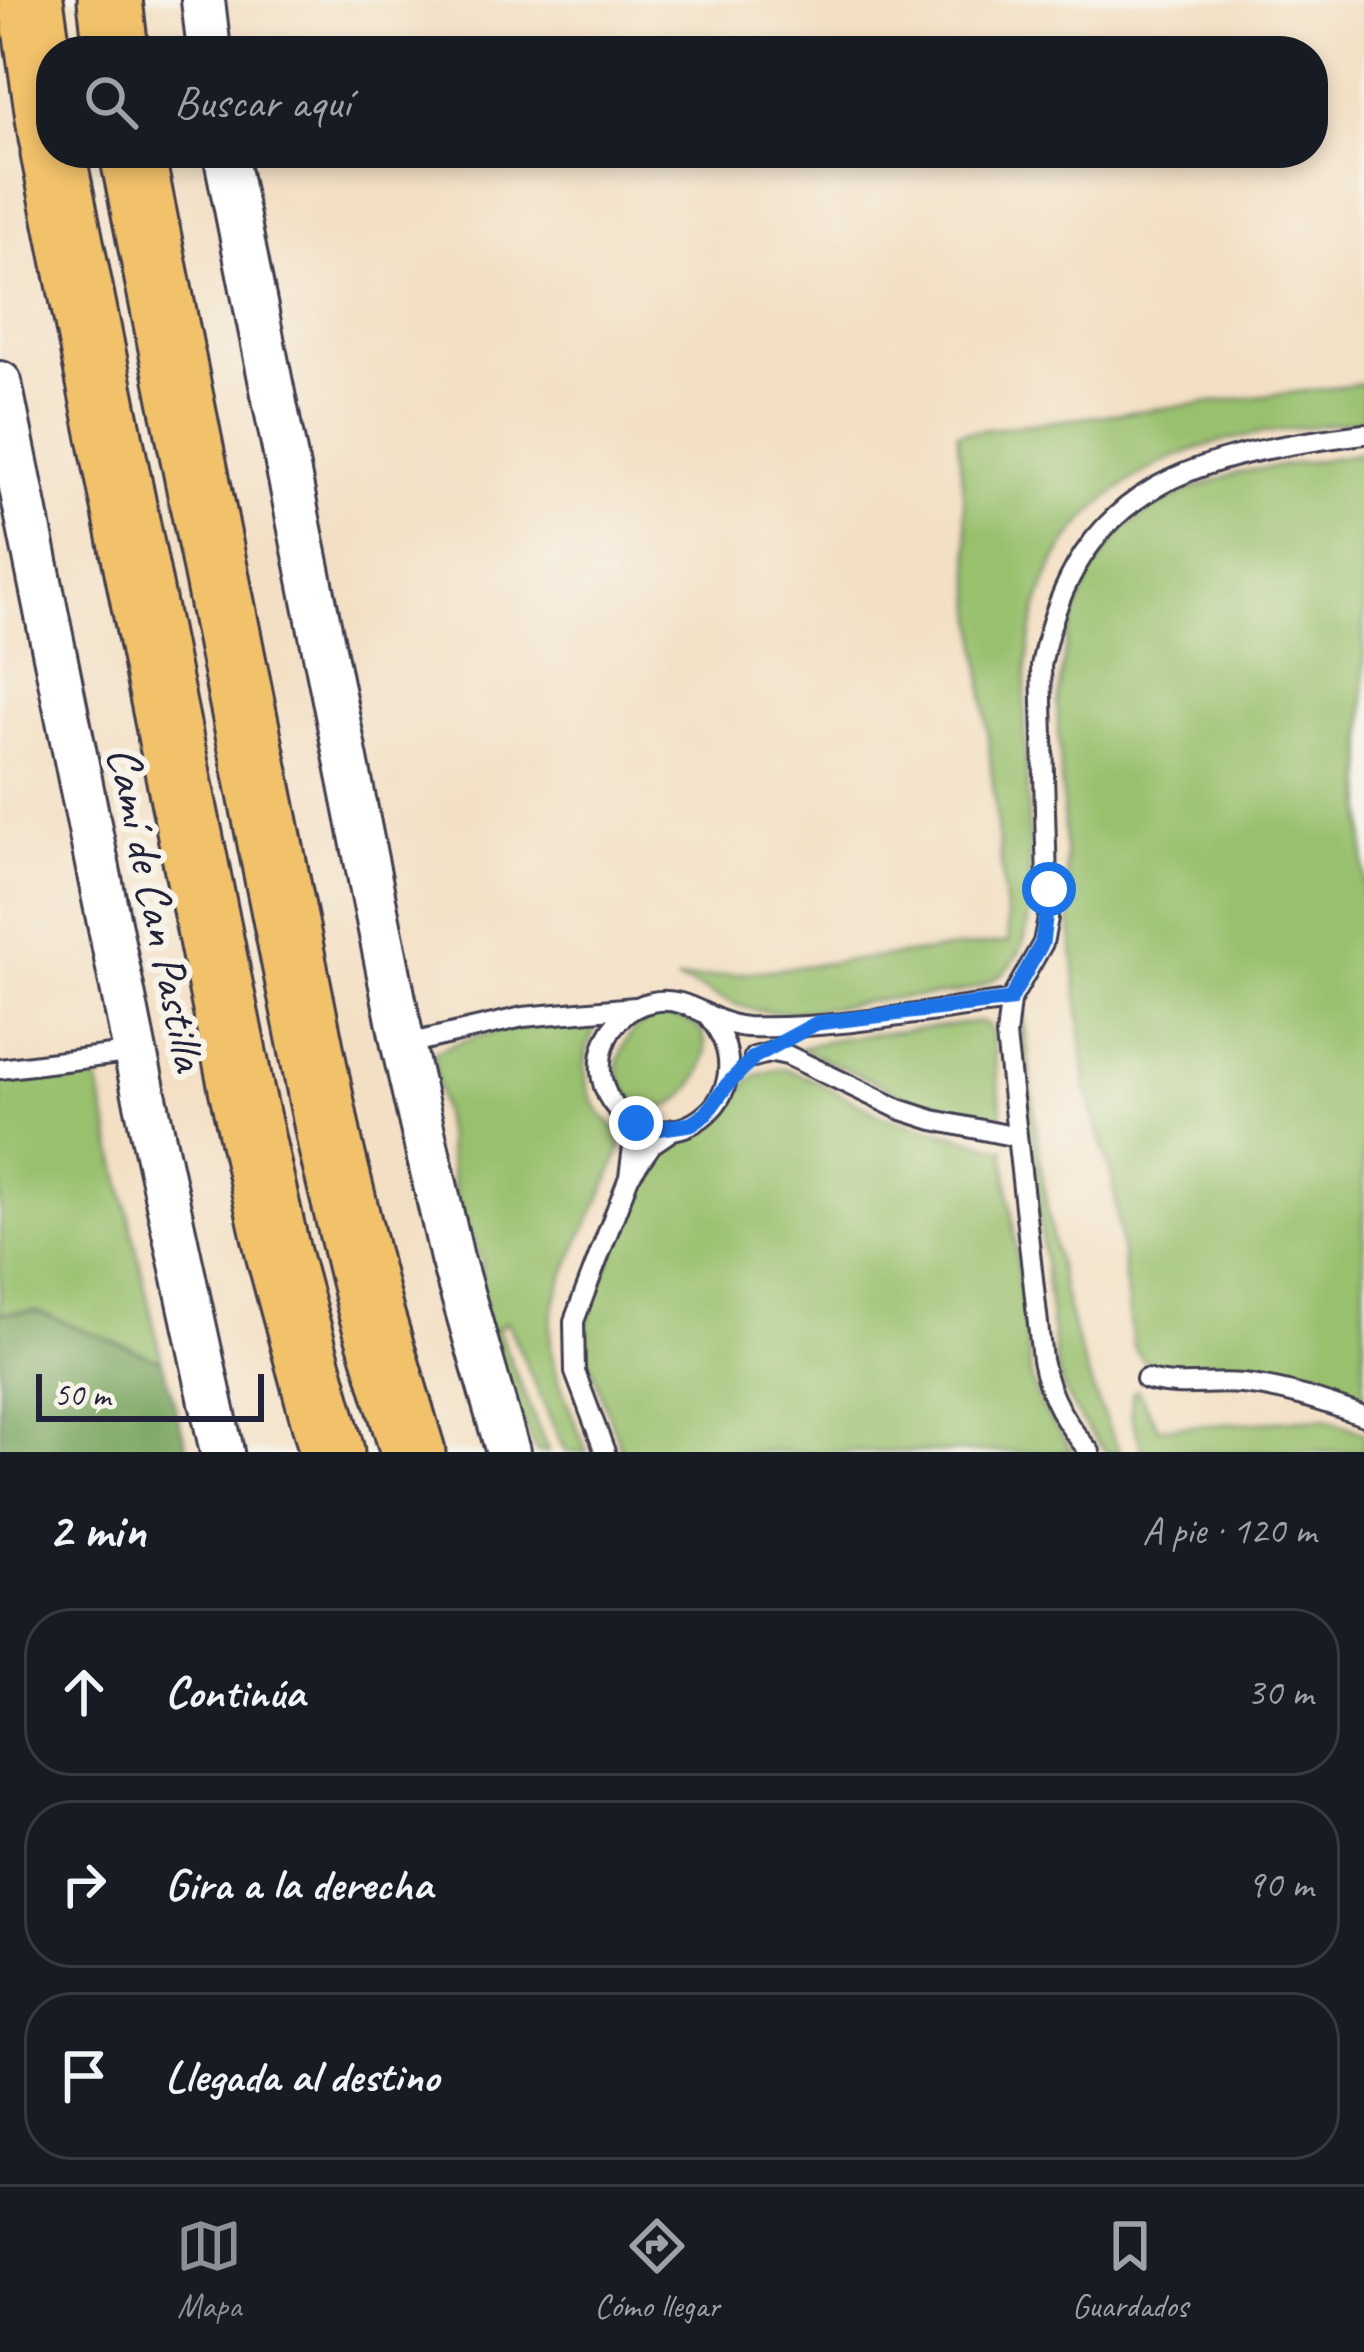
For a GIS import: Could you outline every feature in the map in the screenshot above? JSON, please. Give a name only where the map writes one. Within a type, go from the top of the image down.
[{"type":"highway","points":[[31,0],[36,36]]},
{"type":"highway","points":[[110,0],[114,36]]},
{"type":"highway","points":[[56,168],[241,1088],[278,1252],[332,1452]]},
{"type":"highway","points":[[135,168],[331,1148],[370,1310],[413,1452]]},
{"type":"street","points":[[203,0],[207,36]]},
{"type":"street","points":[[228,168],[403,1045],[452,1258],[508,1452]]},
{"type":"street","name":"Camí de Can Pastilla","points":[[0,383],[221,1452]]},
{"type":"lane","points":[[1090,1452],[1058,1410],[1045,1376],[1006,1036],[1010,1000],[1042,943],[1048,918],[1041,666],[1053,615],[1073,566],[1094,536],[1121,510],[1186,472],[1234,455],[1364,434]]},
{"type":"lane","points":[[403,1045],[523,1017],[673,1000],[729,1025],[748,1027],[1010,1000]]},
{"type":"lane","points":[[605,1452],[575,1372],[573,1334],[583,1291],[628,1177],[634,1138],[607,1094],[600,1075],[601,1054],[608,1034],[636,1007]]},
{"type":"lane","points":[[708,1016],[727,1048],[727,1085]]},
{"type":"lane","points":[[628,1177],[652,1144],[706,1114],[754,1057],[817,1023]]},
{"type":"lane","points":[[0,1069],[135,1052]]},
{"type":"lane","points":[[754,1057],[772,1052],[787,1055],[899,1108],[1017,1137]]},
{"type":"lane","points":[[619,1111],[636,1123],[674,1129]]},
{"type":"lane","points":[[1146,1379],[1180,1386],[1215,1383],[1282,1390],[1364,1416]]},
{"type":"green space","points":[[1364,384],[1364,420],[1256,434],[1177,456],[1099,505],[1063,549],[1040,597],[1029,650],[1025,706],[1030,905],[1025,939],[1008,968],[967,990],[793,1012],[751,1009],[676,981],[1009,942],[957,433]]},
{"type":"green space","points":[[1364,453],[1364,1401],[1259,1370],[1175,1372],[1143,1360],[1133,1346],[1113,1181],[1087,1092],[1068,898],[1057,703],[1067,637],[1090,574],[1120,533],[1142,515],[1190,490],[1241,472]]},
{"type":"green space","points":[[1023,1007],[1043,1178],[1063,1290],[1097,1399],[1120,1452],[1107,1452],[1091,1433],[1057,1371],[1019,1041]]},
{"type":"green space","points":[[656,1017],[689,1021],[704,1038],[704,1060],[694,1083],[677,1101],[656,1109],[635,1100],[617,1069],[629,1037]]},
{"type":"green space","points":[[589,1019],[595,1028],[585,1061],[587,1082],[594,1103],[617,1131],[621,1145],[566,1271],[551,1322],[553,1360],[587,1452],[565,1452],[507,1322],[497,1328],[548,1452],[536,1452],[499,1369],[476,1289],[482,1263],[454,1191],[433,1053],[490,1033]]},
{"type":"green space","points":[[979,1022],[988,1025],[992,1034],[1002,1115],[997,1120],[922,1103],[800,1048],[834,1039]]},
{"type":"green space","points":[[783,1068],[883,1116],[1004,1149],[1031,1377],[1040,1404],[1073,1452],[622,1452],[584,1335],[640,1189],[662,1154],[710,1120],[756,1075]]},
{"type":"green space","points":[[63,1072],[65,1082],[97,1077],[162,1361],[36,1311],[0,1313],[0,1079]]},
{"type":"green space","points":[[36,1311],[162,1361],[188,1452],[0,1452],[0,1313]]},
{"type":"green space","points":[[1137,1389],[1158,1428],[1326,1418],[1364,1433],[1364,1452],[1143,1452],[1131,1415],[1132,1393]]},
{"type":"route","points":[[636,1123],[656,1129],[691,1124],[719,1101],[727,1085],[754,1057],[817,1023],[1010,1000],[1042,943],[1049,889]]}]
